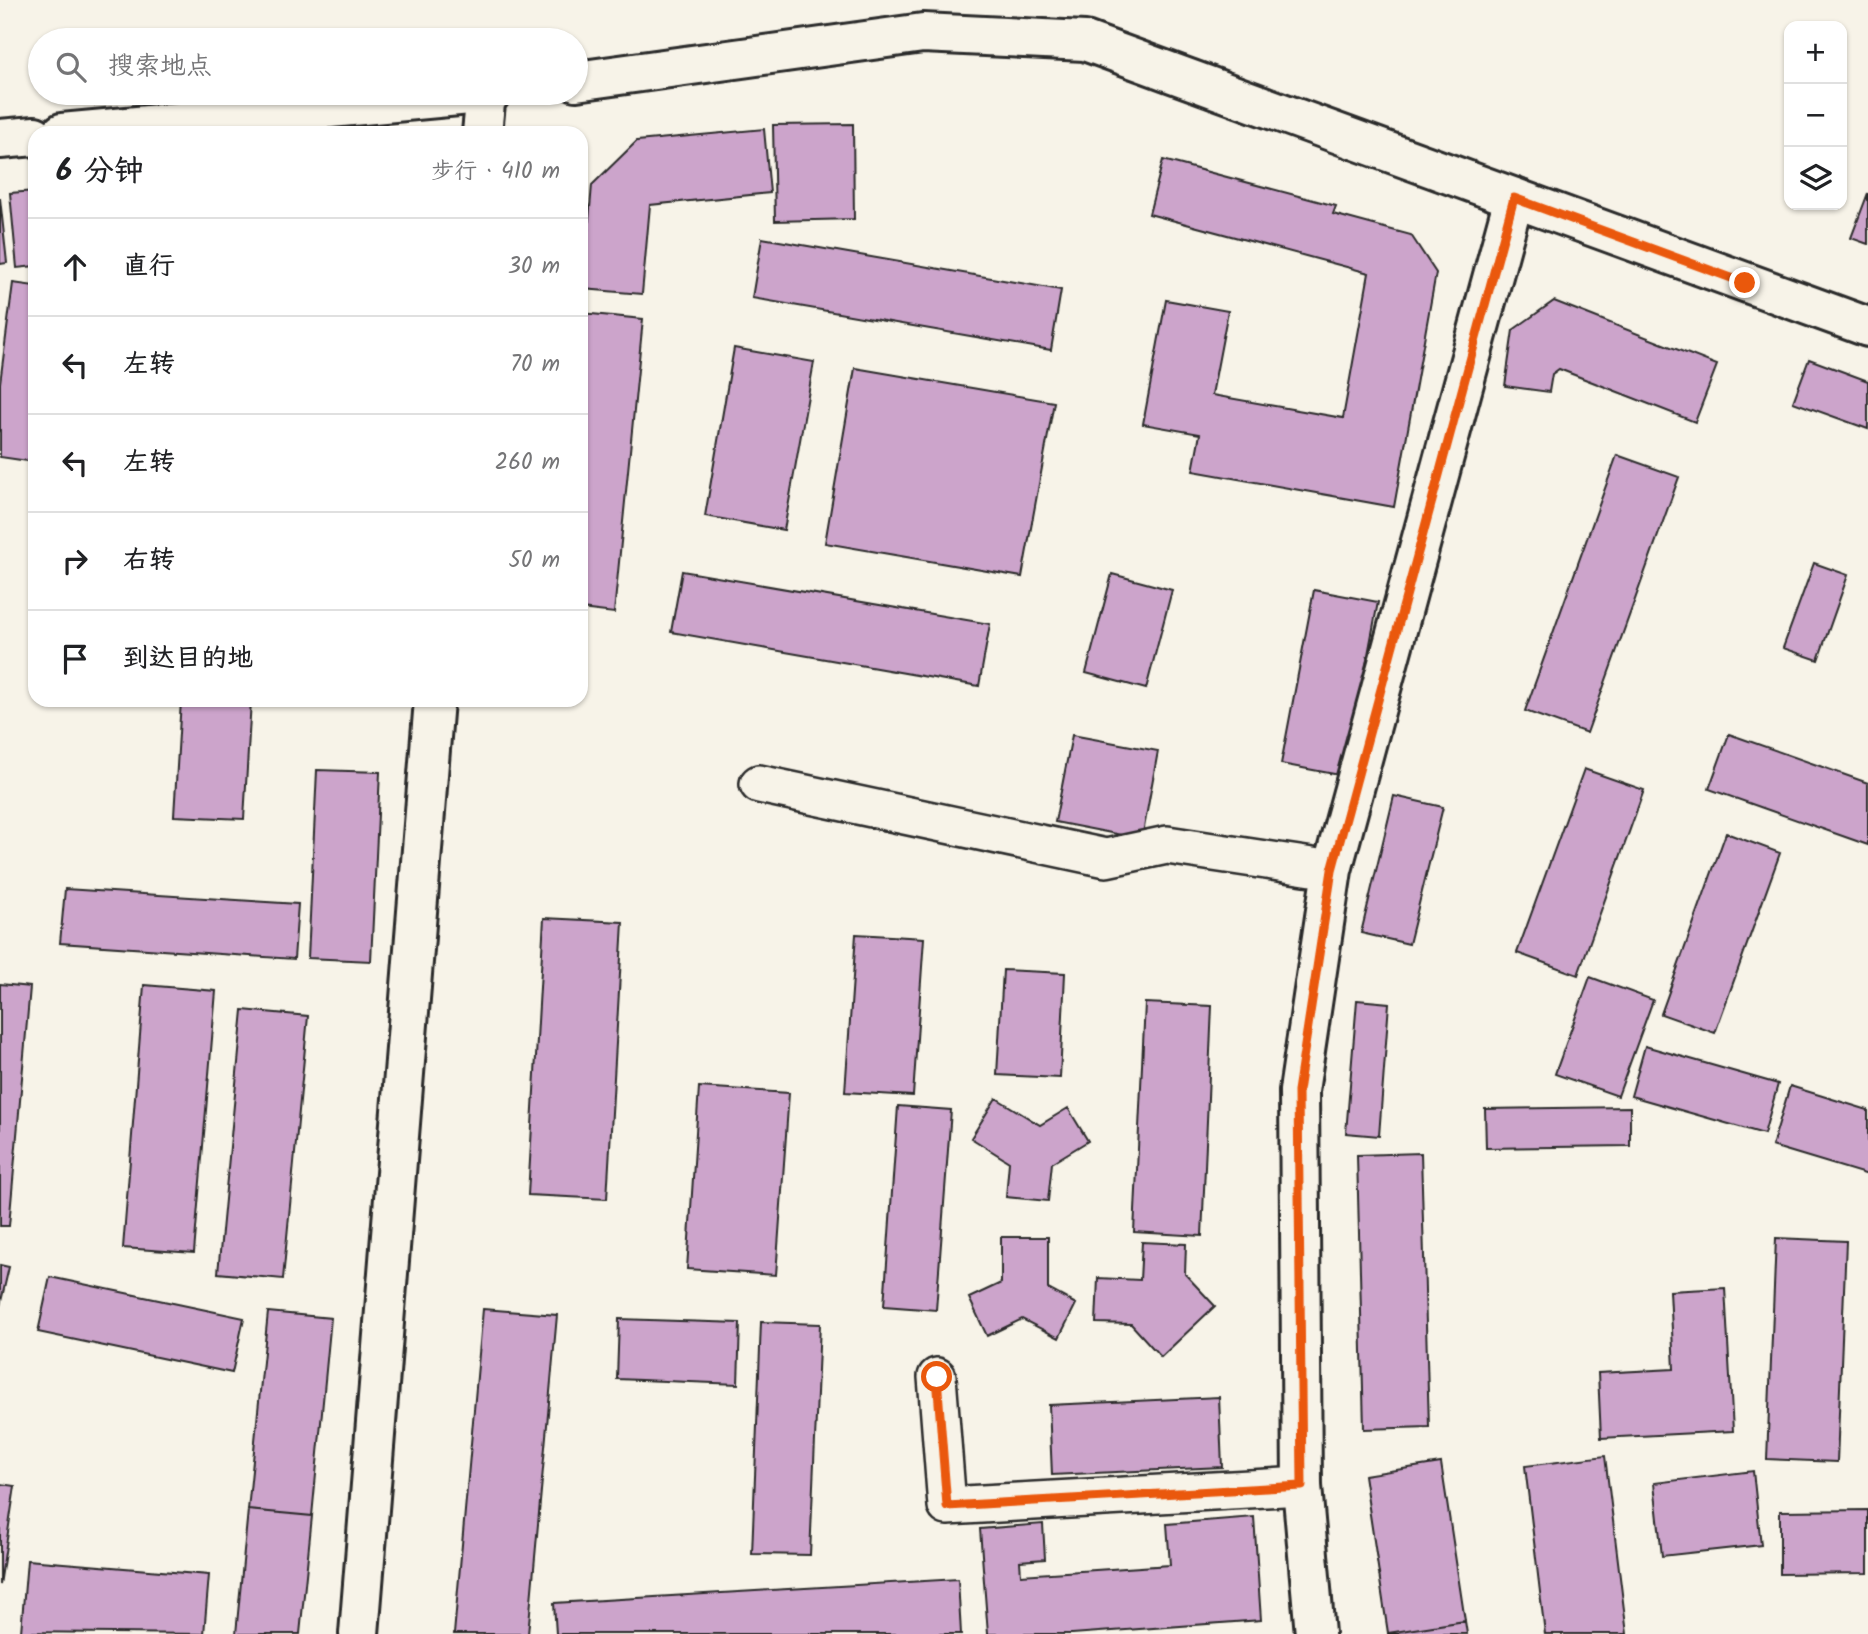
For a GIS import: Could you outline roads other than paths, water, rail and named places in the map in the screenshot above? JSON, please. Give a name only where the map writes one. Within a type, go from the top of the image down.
[{"type":"main road","points":[[588,79],[923,33],[1085,41],[1868,327]]},
{"type":"main road","points":[[137,126],[360,105]]},
{"type":"main road","points":[[483,126],[486,105]]},
{"type":"main road","points":[[0,139],[28,137]]},
{"type":"main road","points":[[1315,1634],[1302,1486],[1298,1091],[1332,870],[1514,198]]},
{"type":"main road","points":[[359,1634],[432,707]]},
{"type":"street","points":[[759,784],[1106,858],[1167,845],[1332,870]]},
{"type":"street","points":[[937,1377],[947,1506],[1302,1486]]}]
